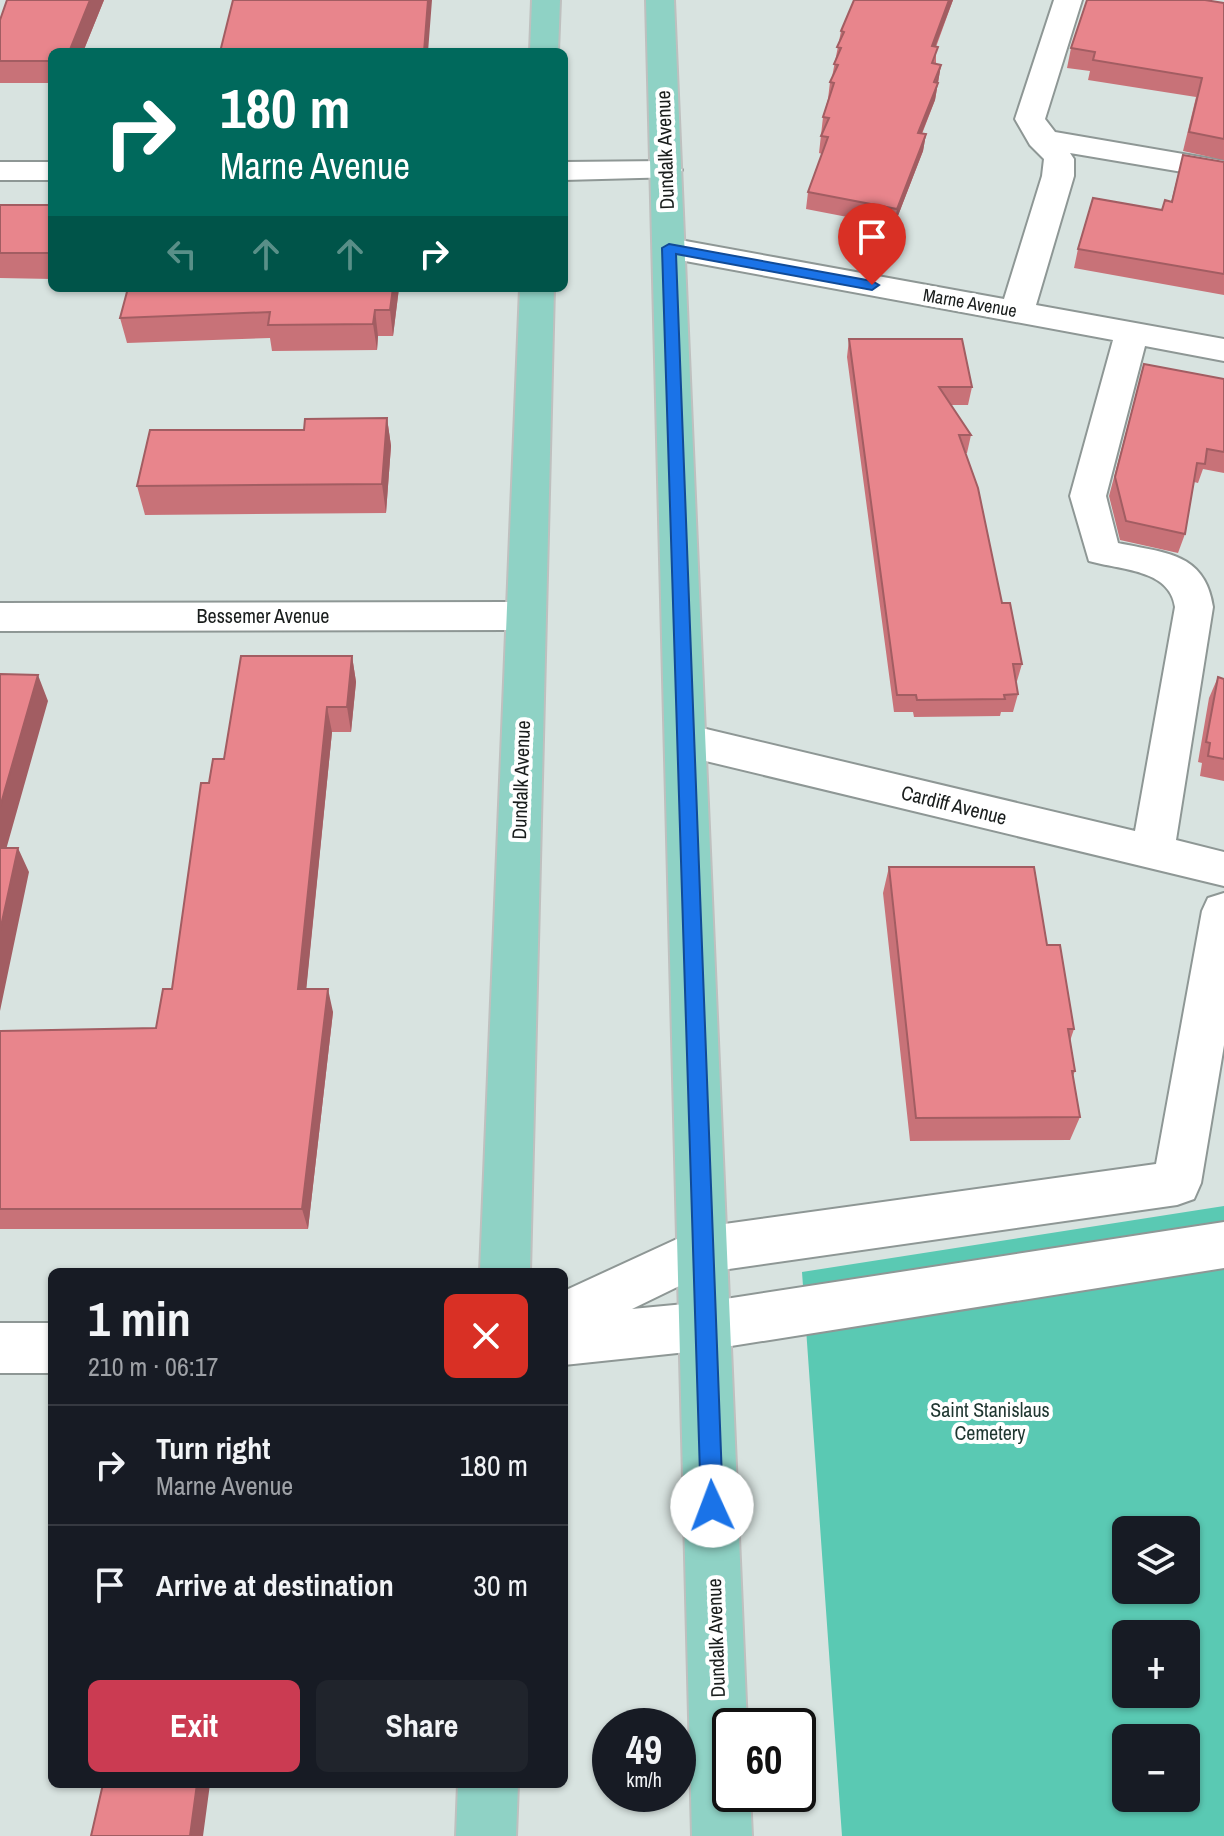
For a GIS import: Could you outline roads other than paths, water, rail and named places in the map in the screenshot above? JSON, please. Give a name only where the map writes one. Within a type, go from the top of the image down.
[{"type":"main road","points":[[544,48],[546,0]]},
{"type":"main road","name":"Dundalk Avenue","points":[[660,0],[722,1836]]},
{"type":"main road","name":"Dundalk Avenue","points":[[505,1268],[537,292]]},
{"type":"main road","points":[[486,1836],[488,1788]]},
{"type":"street","points":[[1017,312],[1058,176],[1059,159],[1041,139],[1030,119],[1068,0]]},
{"type":"street","points":[[1041,139],[1224,170]]},
{"type":"street","points":[[568,171],[666,170]]},
{"type":"street","points":[[0,171],[48,171]]},
{"type":"street","name":"Marne Avenue","points":[[669,248],[1224,350]]},
{"type":"street","points":[[1132,333],[1088,496],[1102,552],[1224,579]]},
{"type":"street","points":[[1153,853],[1194,607],[1191,586],[1171,568]]},
{"type":"street","name":"Bessemer Avenue","points":[[0,617],[526,616]]},
{"type":"street","name":"Cardiff Avenue","points":[[685,740],[1224,869]]},
{"type":"street","points":[[568,1314],[703,1250],[1177,1183],[1224,911]]},
{"type":"street","points":[[568,1340],[706,1326],[1224,1245]]},
{"type":"street","points":[[0,1348],[48,1348]]},
{"type":"park label","name":"Saint Stanislaus Cemetery","points":[[990,1422]]}]
